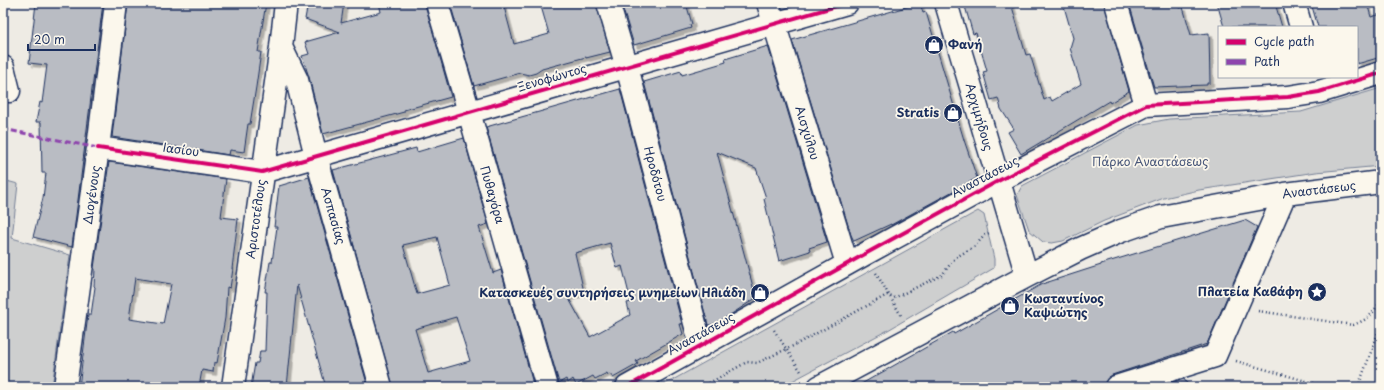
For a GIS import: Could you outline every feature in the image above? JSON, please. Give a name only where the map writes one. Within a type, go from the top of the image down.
[{"type":"street","name":"Διογένους","points":[[65,387],[98,148],[116,3]]},
{"type":"street","name":"Αριστοτέλους","points":[[233,387],[286,3]]},
{"type":"street","name":"Πυθαγόρα","points":[[437,3],[547,387]]},
{"type":"street","name":"Ηροδότου","points":[[608,3],[627,67],[701,346]]},
{"type":"street","name":"Αισχύλου","points":[[768,3],[856,259]]},
{"type":"street","name":"Ξενοφώντος","points":[[262,172],[847,3]]},
{"type":"street","name":"Αρχιμήδους","points":[[946,3],[1027,276]]},
{"type":"street","points":[[1116,3],[1146,105]]},
{"type":"street","points":[[1294,3],[1301,26]]},
{"type":"street","name":"Ασπασίας","points":[[281,47],[297,80],[316,156],[381,387]]},
{"type":"street","points":[[3,67],[9,91]]},
{"type":"street","name":"Αναστάσεως","points":[[1358,77],[1381,73]]},
{"type":"street","name":"Αναστάσεως","points":[[627,387],[998,181],[1146,105],[1288,97],[1317,84],[1352,78]]},
{"type":"street","name":"Ιασίου","points":[[98,148],[262,172]]},
{"type":"street","name":"Αναστάσεως","points":[[811,381],[913,336],[1080,250],[1121,231],[1161,217],[1285,194],[1381,182]]},
{"type":"street","points":[[1116,387],[1215,356],[1285,194]]},
{"type":"path","points":[[702,387],[747,362],[757,363],[786,349],[887,295],[894,298],[942,275],[955,258],[975,246],[985,235],[1011,223]]},
{"type":"path","points":[[856,259],[890,296],[913,336]]},
{"type":"path","points":[[1236,308],[1353,325],[1366,320],[1375,311],[1381,301]]},
{"type":"path","points":[[762,312],[786,349],[811,381]]},
{"type":"path","points":[[1358,387],[1381,325]]},
{"type":"path","points":[[1215,356],[1232,359],[1327,387]]},
{"type":"green space","name":"Πάρκο Αναστάσεως","points":[[1381,88],[1381,166],[1316,172],[1199,190],[1164,198],[1104,221],[1063,241],[1052,243],[1043,242],[1029,230],[1017,195],[1022,186],[1138,125],[1169,119],[1301,112]]},
{"type":"green space","points":[[3,180],[18,184],[12,238],[70,255],[52,387],[3,387]]},
{"type":"green space","points":[[978,211],[984,215],[994,259],[994,268],[888,330],[781,387],[660,387]]},
{"type":"building","points":[[36,3],[103,3],[72,247],[33,237],[43,198],[46,173],[42,173],[41,122],[36,122],[40,102],[42,103],[47,65],[29,63]]},
{"type":"building","points":[[128,3],[266,3],[258,52],[261,52],[256,87],[244,152],[230,150],[229,155],[112,137]]},
{"type":"building","points":[[308,3],[344,3],[341,23],[381,12],[379,3],[425,3],[451,97],[404,110],[404,112],[323,134],[309,77],[302,56],[309,54],[305,42],[340,32],[305,19]]},
{"type":"building","points":[[450,3],[503,3],[514,44],[549,34],[540,3],[596,3],[610,52],[542,69],[529,75],[520,73],[474,86]]},
{"type":"building","points":[[621,3],[686,3],[692,24],[690,25],[691,28],[634,45]]},
{"type":"building","points":[[920,3],[923,13],[926,12],[964,140],[977,178],[891,225],[854,241],[792,40]]},
{"type":"building","points":[[964,3],[1011,3],[1026,55],[1030,54],[1044,100],[1050,97],[1052,101],[1081,84],[1070,48],[1073,38],[1063,3],[1104,3],[1129,91],[1110,103],[1109,101],[1021,154],[1008,132],[1014,129],[1001,109],[998,98],[991,100],[983,72],[987,71],[976,33],[973,34]]},
{"type":"building","points":[[1129,3],[1178,3],[1180,8],[1183,7],[1191,35],[1209,33],[1210,83],[1207,83],[1207,85],[1154,87]]},
{"type":"building","points":[[1217,3],[1275,3],[1282,26],[1224,26]]},
{"type":"building","points":[[1311,3],[1367,3],[1371,17],[1381,14],[1381,57],[1358,64],[1358,26],[1318,26]]},
{"type":"building","points":[[768,46],[827,242],[809,248],[810,251],[779,261],[764,199],[766,198],[756,168],[717,152],[756,298],[727,317],[712,325],[708,325],[644,82],[681,71],[682,75],[726,62],[725,59]]},
{"type":"building","points":[[620,89],[682,324],[680,324],[683,334],[636,361],[638,364],[613,378],[607,373],[595,379],[593,376],[576,385],[573,379],[568,383],[566,379],[559,383],[486,127]],"holes":[[[610,243],[617,268],[622,266],[631,302],[627,303],[630,315],[590,337],[568,297],[584,292],[575,253]]]},
{"type":"building","points":[[464,138],[488,224],[479,227],[493,273],[501,270],[534,387],[393,387],[333,170],[416,148],[417,152]],"holes":[[[437,237],[450,285],[417,294],[403,245]],[[456,317],[470,361],[428,373],[415,329]]]},
{"type":"building","points":[[109,162],[226,179],[221,217],[238,219],[233,269],[230,288],[227,287],[225,318],[217,363],[214,362],[213,372],[202,370],[199,387],[79,387],[88,315],[91,315],[95,287],[94,268]],"holes":[[[135,278],[171,284],[163,324],[129,319]]]},
{"type":"building","points":[[309,177],[368,387],[330,387],[329,383],[325,384],[297,285],[287,387],[251,387],[255,363],[258,363],[260,351],[265,351],[267,292],[265,292],[270,262],[272,262],[277,227],[274,227],[279,186]]},
{"type":"building","points":[[1245,220],[1257,227],[1207,344],[1112,375],[1107,379],[1104,387],[856,387],[1042,284],[1101,264]]},
{"type":"building","points":[[1184,379],[1189,387],[1158,387]]},
{"type":"marked path","points":[[3,129],[98,148]]},
{"type":"cycle path","points":[[98,148],[262,172],[847,3]]},
{"type":"cycle path","points":[[627,387],[998,181],[1146,105],[1288,97],[1319,92],[1381,73]]},
{"type":"place","name":"Φανή","points":[[934,45]]},
{"type":"place","name":"Stratis","points":[[953,113]]},
{"type":"place","name":"Πλατεία Καβάφη","points":[[1317,292]]},
{"type":"place","name":"Κατασκευές συντηρήσεις μνημείων Ηλιάδη","points":[[760,293]]},
{"type":"place","name":"Κωσταντίνος Καψιώτης","points":[[1010,306]]}]
